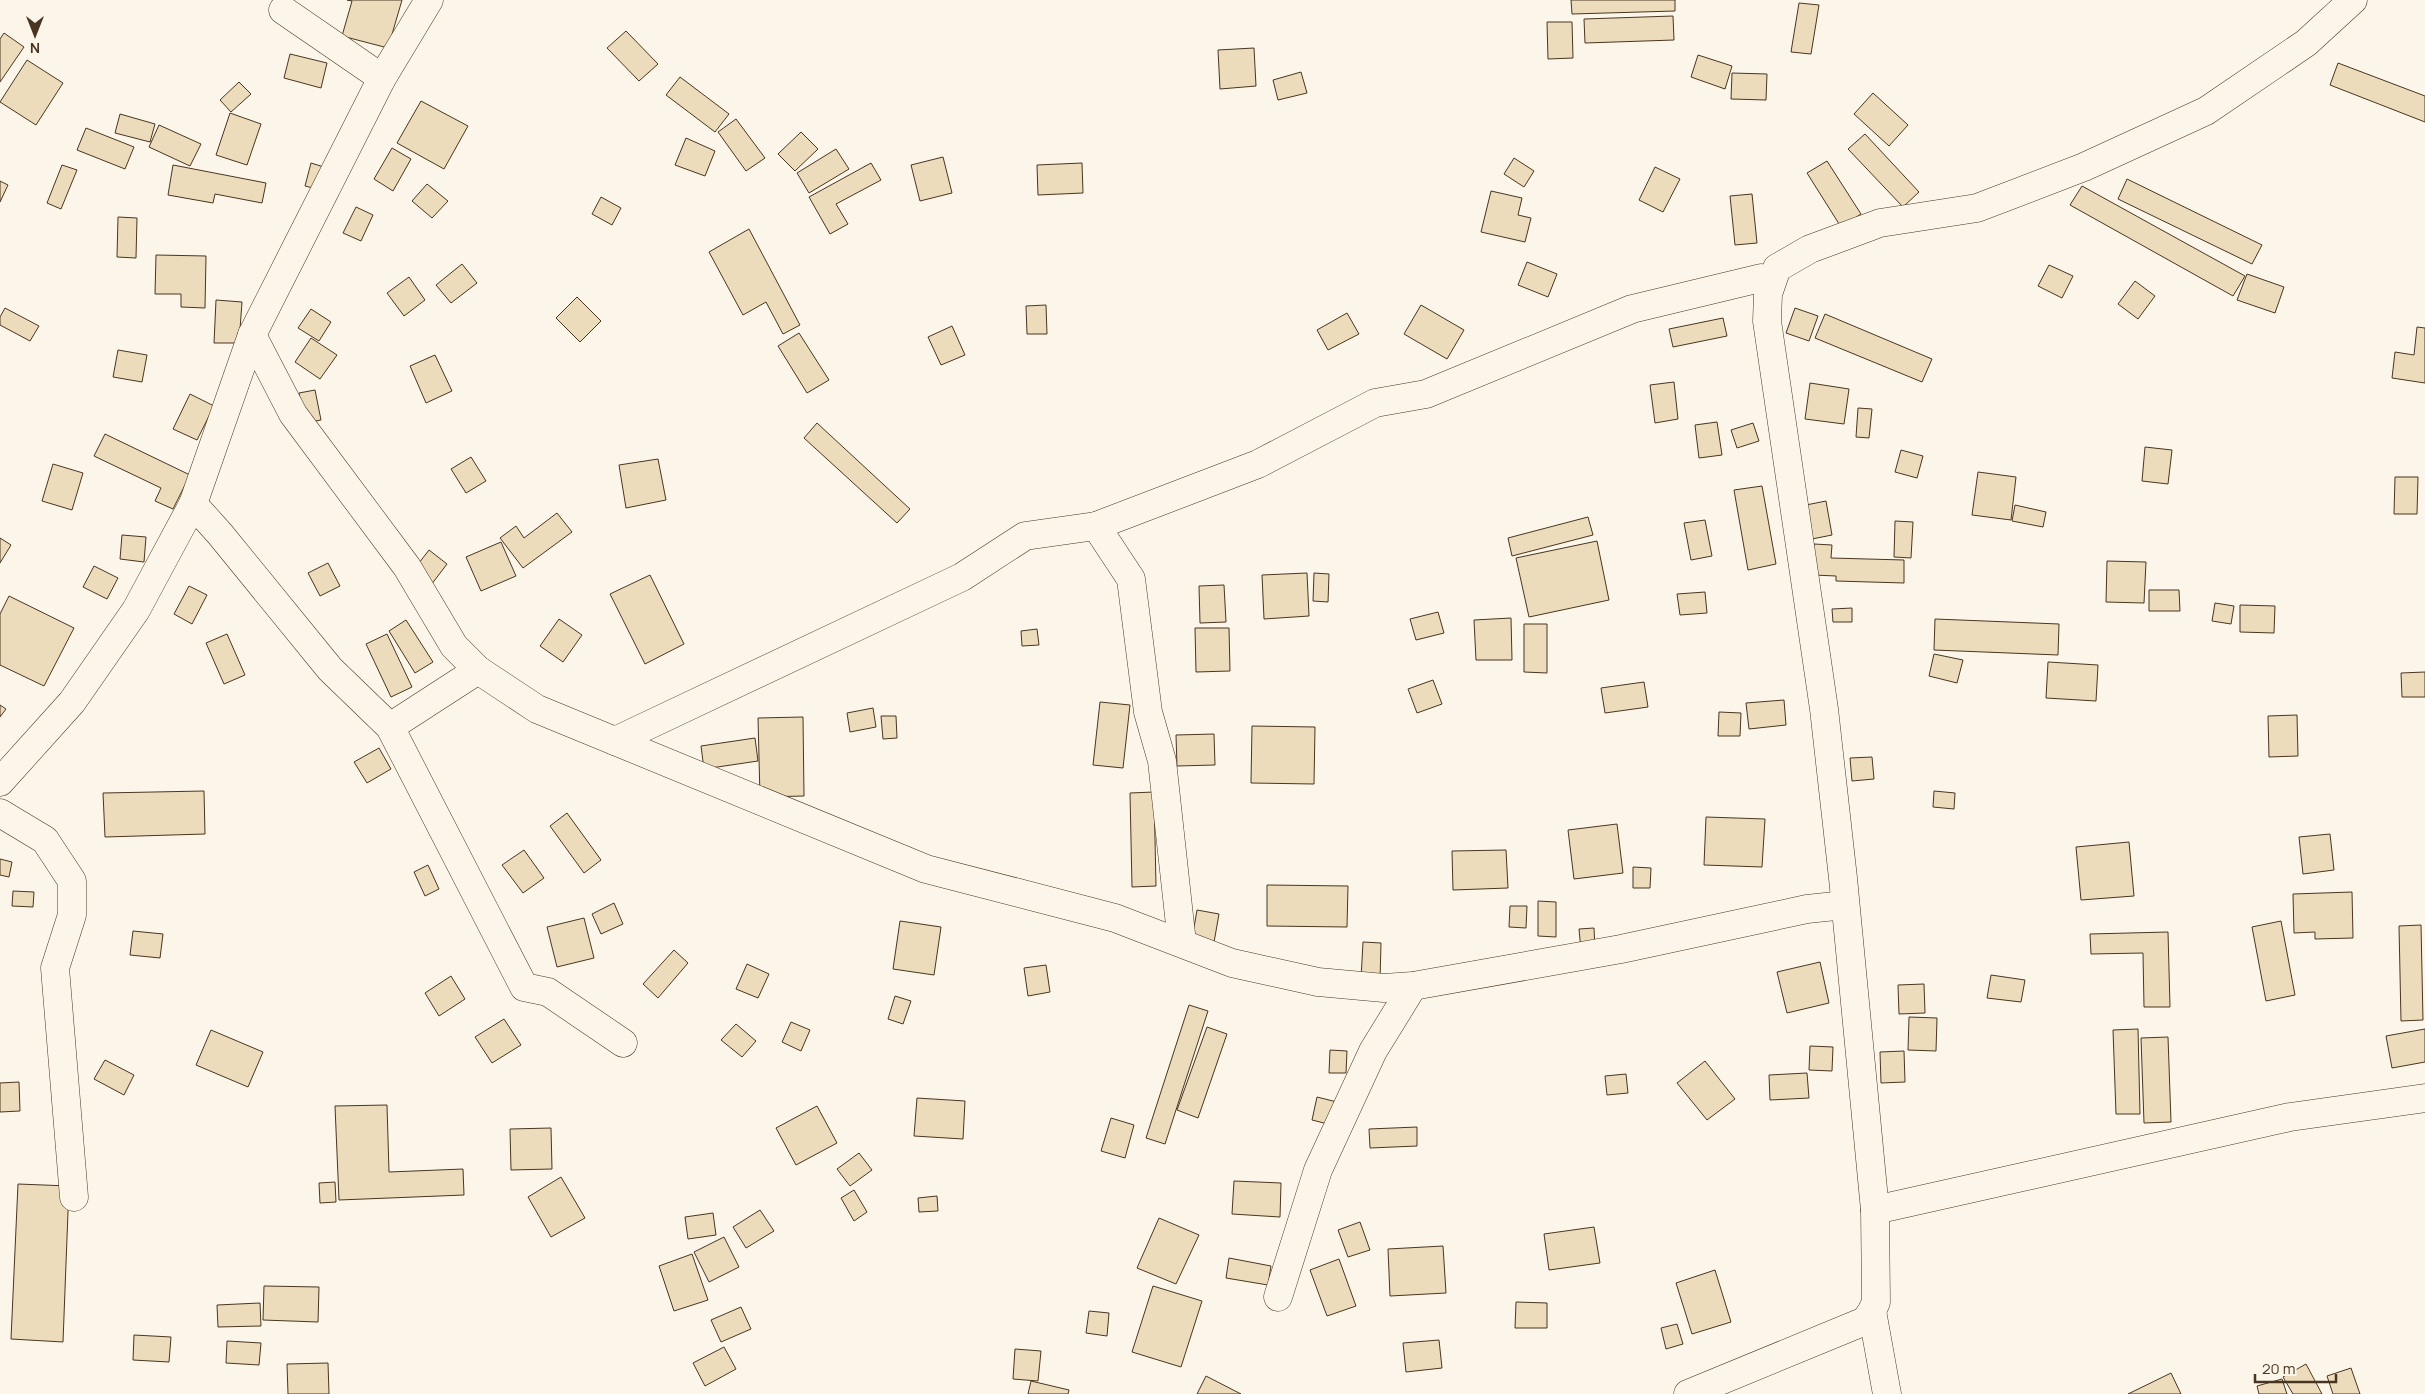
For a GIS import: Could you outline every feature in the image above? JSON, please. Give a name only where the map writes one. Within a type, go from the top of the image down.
[{"type":"street","points":[[0,782],[72,702],[136,610],[193,504],[252,335],[382,78],[429,0]]},
{"type":"street","points":[[1688,1394],[1792,1353],[1865,1321],[1876,1302],[1875,1210],[1824,708],[1767,321],[1771,280],[1776,268],[1810,249],[1880,222],[1977,208],[2084,167],[2206,112],[2306,43],[2353,0]]},
{"type":"street","points":[[283,10],[382,78]]},
{"type":"street","points":[[615,741],[962,577],[1025,536],[1096,526],[1258,464],[1375,403],[1426,394],[1632,309],[1761,278],[1771,280]]},
{"type":"street","points":[[252,335],[293,414],[407,567],[454,646],[478,670],[537,708],[926,869],[1115,918],[1232,963],[1318,982],[1384,988],[1413,986],[1621,949],[1807,909],[1845,904]]},
{"type":"street","points":[[193,504],[330,669],[390,727],[524,987],[548,992],[623,1042]]},
{"type":"street","points":[[1096,526],[1131,580],[1148,712],[1162,761],[1182,943]]},
{"type":"street","points":[[390,727],[478,670]]},
{"type":"street","points":[[0,813],[45,840],[72,881],[72,915],[55,968],[74,1197]]},
{"type":"street","points":[[1278,1297],[1318,1170],[1373,1051],[1413,986]]},
{"type":"street","points":[[1875,1210],[2290,1117],[2425,1098]]},
{"type":"street","points":[[1872,1311],[1887,1394]]},
{"type":"building","points":[[347,0],[402,0],[388,48],[342,36],[352,1]]},
{"type":"building","points":[[1571,0],[1675,0],[1675,11],[1572,14]]},
{"type":"building","points":[[1799,3],[1819,5],[1811,54],[1791,52]]},
{"type":"building","points":[[1673,16],[1674,40],[1585,43],[1584,19]]},
{"type":"building","points":[[1547,22],[1572,22],[1573,58],[1548,59]]},
{"type":"building","points":[[626,31],[658,64],[639,81],[607,48]]},
{"type":"building","points":[[4,33],[24,47],[0,82],[0,39]]},
{"type":"building","points":[[1254,48],[1256,86],[1220,89],[1218,50]]},
{"type":"building","points":[[290,54],[327,63],[321,88],[284,78]]},
{"type":"building","points":[[1698,55],[1732,66],[1725,89],[1691,77]]},
{"type":"building","points":[[27,60],[63,83],[36,125],[0,102]]},
{"type":"building","points":[[2338,63],[2425,96],[2425,122],[2330,85]]},
{"type":"building","points":[[1301,72],[1307,93],[1278,100],[1273,80]]},
{"type":"building","points":[[1732,73],[1767,74],[1766,100],[1731,99]]},
{"type":"building","points":[[680,77],[729,114],[715,132],[666,95]]},
{"type":"building","points":[[239,82],[251,94],[231,112],[220,100]]},
{"type":"building","points":[[1873,93],[1908,125],[1889,146],[1854,114]]},
{"type":"building","points":[[421,101],[468,126],[444,169],[397,143]]},
{"type":"building","points":[[230,113],[261,124],[247,165],[216,155]]},
{"type":"building","points":[[120,114],[155,124],[150,142],[115,133]]},
{"type":"building","points":[[736,119],[765,158],[746,171],[718,132]]},
{"type":"building","points":[[159,125],[201,144],[190,166],[149,147]]},
{"type":"building","points":[[86,128],[134,147],[125,169],[77,150]]},
{"type":"building","points":[[801,132],[818,149],[795,171],[778,154]]},
{"type":"building","points":[[1865,134],[1919,192],[1903,207],[1848,149]]},
{"type":"building","points":[[686,138],[715,151],[705,176],[675,165]]},
{"type":"building","points":[[392,148],[411,159],[393,191],[374,179]]},
{"type":"building","points":[[836,149],[849,169],[809,193],[797,173]]},
{"type":"building","points":[[943,157],[952,193],[920,201],[911,165]]},
{"type":"building","points":[[1514,158],[1534,171],[1524,187],[1504,174]]},
{"type":"building","points":[[1827,161],[1861,214],[1841,227],[1807,173]]},
{"type":"building","points":[[311,163],[327,168],[321,190],[305,186]]},
{"type":"building","points":[[871,163],[881,180],[836,204],[848,224],[830,234],[809,197]]},
{"type":"building","points":[[1082,163],[1083,193],[1038,195],[1037,165]]},
{"type":"building","points":[[62,165],[77,170],[61,209],[47,203]]},
{"type":"building","points":[[173,165],[266,183],[262,203],[215,194],[213,203],[168,195]]},
{"type":"building","points":[[1655,167],[1680,179],[1663,212],[1639,200]]},
{"type":"building","points":[[2127,179],[2262,245],[2252,264],[2118,199]]},
{"type":"building","points":[[0,181],[8,185],[0,202]]},
{"type":"building","points":[[427,184],[448,201],[432,218],[412,201]]},
{"type":"building","points":[[2082,186],[2245,276],[2233,296],[2070,205]]},
{"type":"building","points":[[1491,191],[1522,198],[1518,215],[1531,218],[1525,242],[1481,232]]},
{"type":"building","points":[[1752,194],[1757,243],[1735,245],[1730,196]]},
{"type":"building","points":[[601,197],[621,208],[612,225],[592,214]]},
{"type":"building","points":[[356,207],[373,215],[361,241],[343,233]]},
{"type":"building","points":[[118,217],[137,218],[136,258],[117,257]]},
{"type":"building","points":[[749,229],[800,325],[783,334],[766,302],[743,315],[709,252]]},
{"type":"building","points":[[156,255],[206,256],[205,308],[181,307],[181,294],[155,294]]},
{"type":"building","points":[[1527,262],[1557,274],[1548,297],[1518,285]]},
{"type":"building","points":[[462,264],[477,283],[451,303],[436,285]]},
{"type":"building","points":[[2049,265],[2073,276],[2062,298],[2038,286]]},
{"type":"building","points":[[2247,274],[2284,287],[2275,313],[2237,300]]},
{"type":"building","points":[[409,277],[425,300],[404,316],[387,293]]},
{"type":"building","points":[[2135,281],[2155,296],[2138,319],[2118,304]]},
{"type":"building","points":[[577,297],[601,321],[580,342],[556,318]]},
{"type":"building","points":[[216,300],[242,302],[239,343],[214,343]]},
{"type":"building","points":[[1046,305],[1047,334],[1027,334],[1026,306]]},
{"type":"building","points":[[1421,305],[1464,330],[1447,359],[1404,334]]},
{"type":"building","points":[[5,308],[39,326],[30,341],[0,325],[0,317]]},
{"type":"building","points":[[1795,308],[1818,316],[1809,341],[1786,333]]},
{"type":"building","points":[[311,309],[331,322],[319,341],[298,328]]},
{"type":"building","points":[[1347,313],[1359,334],[1328,350],[1317,330]]},
{"type":"building","points":[[1825,314],[1932,359],[1922,382],[1815,338]]},
{"type":"building","points":[[1723,318],[1727,336],[1673,347],[1669,329]]},
{"type":"building","points":[[952,326],[965,355],[941,365],[928,337]]},
{"type":"building","points":[[2417,327],[2425,328],[2425,383],[2392,378],[2395,352],[2414,355]]},
{"type":"building","points":[[799,333],[829,380],[807,393],[778,346]]},
{"type":"building","points":[[311,338],[337,355],[320,379],[295,362]]},
{"type":"building","points":[[118,350],[147,355],[142,382],[113,377]]},
{"type":"building","points":[[435,355],[452,391],[426,403],[410,366]]},
{"type":"building","points":[[1674,382],[1678,419],[1655,423],[1650,385]]},
{"type":"building","points":[[1810,383],[1849,389],[1844,424],[1805,419]]},
{"type":"building","points":[[315,390],[321,420],[304,423],[299,393]]},
{"type":"building","points":[[190,394],[214,406],[197,440],[173,429]]},
{"type":"building","points":[[1858,408],[1872,409],[1869,438],[1856,437]]},
{"type":"building","points":[[1717,422],[1722,455],[1699,458],[1695,425]]},
{"type":"building","points":[[817,423],[910,509],[897,523],[804,438]]},
{"type":"building","points":[[1753,423],[1759,441],[1737,448],[1731,430]]},
{"type":"building","points":[[105,434],[190,475],[173,509],[155,501],[161,488],[94,456]]},
{"type":"building","points":[[2145,447],[2172,450],[2168,484],[2142,481]]},
{"type":"building","points":[[1901,450],[1923,456],[1917,478],[1895,472]]},
{"type":"building","points":[[471,457],[486,481],[466,493],[451,469]]},
{"type":"building","points":[[658,459],[666,500],[626,508],[619,465]]},
{"type":"building","points":[[53,464],[83,473],[72,510],[42,501]]},
{"type":"building","points":[[1978,472],[2016,477],[2011,520],[1972,515]]},
{"type":"building","points":[[2395,477],[2418,477],[2417,514],[2394,514]]},
{"type":"building","points":[[1762,486],[1776,564],[1748,570],[1734,490]]},
{"type":"building","points":[[1826,501],[1832,535],[1812,539],[1806,505]]},
{"type":"building","points":[[2015,505],[2046,512],[2043,527],[2012,521]]},
{"type":"building","points":[[557,513],[572,532],[523,568],[500,538],[516,526],[524,538]]},
{"type":"building","points":[[1588,517],[1593,535],[1512,556],[1508,538]]},
{"type":"building","points":[[1705,520],[1712,556],[1691,560],[1684,523]]},
{"type":"building","points":[[1895,521],[1913,522],[1911,558],[1894,557]]},
{"type":"building","points":[[122,535],[146,537],[144,562],[120,559]]},
{"type":"building","points":[[0,538],[11,545],[0,563]]},
{"type":"building","points":[[1597,541],[1609,600],[1529,617],[1516,558]]},
{"type":"building","points":[[501,542],[516,576],[481,591],[466,557]]},
{"type":"building","points":[[1814,544],[1832,545],[1831,558],[1904,560],[1904,583],[1836,581],[1836,576],[1813,575]]},
{"type":"building","points":[[429,550],[447,564],[431,585],[412,572]]},
{"type":"building","points":[[2107,561],[2146,562],[2144,603],[2106,602]]},
{"type":"building","points":[[328,563],[340,586],[320,596],[308,573]]},
{"type":"building","points":[[94,566],[118,578],[107,599],[83,587]]},
{"type":"building","points":[[1307,573],[1309,616],[1264,619],[1262,575]]},
{"type":"building","points":[[1314,573],[1329,574],[1328,602],[1313,601]]},
{"type":"building","points":[[650,575],[684,644],[645,664],[610,594]]},
{"type":"building","points":[[1224,585],[1226,622],[1200,623],[1199,586]]},
{"type":"building","points":[[189,586],[207,595],[192,624],[174,614]]},
{"type":"building","points":[[2149,590],[2179,590],[2180,611],[2149,611]]},
{"type":"building","points":[[1705,592],[1707,613],[1680,615],[1677,594]]},
{"type":"building","points":[[9,596],[74,628],[44,686],[0,665],[0,614]]},
{"type":"building","points":[[2215,603],[2234,606],[2231,624],[2212,621]]},
{"type":"building","points":[[2240,605],[2275,606],[2274,633],[2240,632]]},
{"type":"building","points":[[1852,608],[1852,622],[1833,622],[1832,609]]},
{"type":"building","points":[[1438,612],[1444,633],[1416,640],[1410,619]]},
{"type":"building","points":[[1511,618],[1512,660],[1476,660],[1474,620]]},
{"type":"building","points":[[559,619],[582,635],[563,662],[540,646]]},
{"type":"building","points":[[1935,619],[2059,624],[2058,655],[1934,650]]},
{"type":"building","points":[[406,620],[433,662],[415,673],[389,631]]},
{"type":"building","points":[[1524,624],[1547,624],[1547,673],[1524,672]]},
{"type":"building","points":[[1195,628],[1229,628],[1230,671],[1196,672]]},
{"type":"building","points":[[1037,629],[1039,645],[1022,646],[1021,631]]},
{"type":"building","points":[[227,634],[245,675],[224,684],[206,643]]},
{"type":"building","points":[[387,634],[412,687],[391,697],[366,644]]},
{"type":"building","points":[[1934,654],[1963,660],[1957,683],[1929,676]]},
{"type":"building","points":[[2048,662],[2098,665],[2096,701],[2046,698]]},
{"type":"building","points":[[2425,672],[2425,697],[2402,697],[2401,673]]},
{"type":"building","points":[[1433,680],[1442,704],[1417,713],[1408,689]]},
{"type":"building","points":[[1644,682],[1648,707],[1605,713],[1601,688]]},
{"type":"building","points":[[1784,700],[1786,725],[1749,729],[1746,703]]},
{"type":"building","points":[[1100,702],[1130,705],[1123,768],[1093,765]]},
{"type":"building","points":[[0,705],[6,709],[0,717]]},
{"type":"building","points":[[873,708],[876,727],[850,732],[847,713]]},
{"type":"building","points":[[1719,712],[1741,713],[1740,736],[1718,736]]},
{"type":"building","points":[[2297,715],[2298,756],[2269,757],[2268,716]]},
{"type":"building","points":[[881,716],[896,716],[897,738],[883,739]]},
{"type":"building","points":[[803,717],[804,796],[760,797],[758,718]]},
{"type":"building","points":[[1252,726],[1315,727],[1314,784],[1251,783]]},
{"type":"building","points":[[1214,734],[1215,765],[1177,766],[1176,735]]},
{"type":"building","points":[[755,738],[758,761],[704,769],[701,746]]},
{"type":"building","points":[[379,748],[391,769],[367,783],[354,762]]},
{"type":"building","points":[[1872,757],[1874,779],[1852,781],[1850,758]]},
{"type":"building","points":[[204,791],[205,834],[105,837],[103,793]]},
{"type":"building","points":[[1934,791],[1955,793],[1954,809],[1933,807]]},
{"type":"building","points":[[1154,792],[1156,886],[1132,887],[1130,793]]},
{"type":"building","points":[[567,813],[601,860],[584,873],[550,826]]},
{"type":"building","points":[[1706,817],[1765,819],[1762,867],[1704,865]]},
{"type":"building","points":[[1617,824],[1623,873],[1574,879],[1568,830]]},
{"type":"building","points":[[2330,834],[2334,870],[2303,874],[2299,837]]},
{"type":"building","points":[[2129,842],[2134,896],[2081,900],[2076,847]]},
{"type":"building","points":[[524,850],[544,878],[523,893],[502,865]]},
{"type":"building","points":[[1506,850],[1508,888],[1453,890],[1452,851]]},
{"type":"building","points":[[0,859],[12,862],[9,877],[0,875]]},
{"type":"building","points":[[428,865],[439,889],[425,896],[414,872]]},
{"type":"building","points":[[1633,867],[1651,868],[1650,888],[1633,888]]},
{"type":"building","points":[[1267,885],[1348,886],[1347,927],[1267,926]]},
{"type":"building","points":[[13,891],[34,892],[33,907],[12,906]]},
{"type":"building","points":[[2352,892],[2353,938],[2315,939],[2315,932],[2294,933],[2293,894]]},
{"type":"building","points":[[1538,901],[1556,902],[1556,937],[1538,936]]},
{"type":"building","points":[[614,903],[623,924],[601,934],[592,914]]},
{"type":"building","points":[[1510,906],[1527,906],[1526,928],[1509,927]]},
{"type":"building","points":[[1197,910],[1219,914],[1213,948],[1191,945]]},
{"type":"building","points":[[584,918],[594,958],[557,967],[547,927]]},
{"type":"building","points":[[900,921],[941,927],[934,975],[893,969]]},
{"type":"building","points":[[2281,921],[2295,995],[2266,1001],[2252,927]]},
{"type":"building","points":[[2421,925],[2423,1020],[2401,1021],[2399,926]]},
{"type":"building","points":[[1594,928],[1595,949],[1581,950],[1579,929]]},
{"type":"building","points":[[133,931],[163,934],[160,958],[130,955]]},
{"type":"building","points":[[2168,932],[2170,1007],[2144,1007],[2143,953],[2091,954],[2090,934]]},
{"type":"building","points":[[1363,942],[1381,943],[1380,980],[1361,979]]},
{"type":"building","points":[[674,950],[688,963],[658,998],[643,984]]},
{"type":"building","points":[[1820,962],[1829,1003],[1787,1013],[1777,972]]},
{"type":"building","points":[[747,964],[769,974],[758,998],[736,989]]},
{"type":"building","points":[[1046,965],[1050,992],[1028,996],[1024,968]]},
{"type":"building","points":[[1991,975],[2025,980],[2021,1002],[1987,998]]},
{"type":"building","points":[[451,976],[465,999],[439,1016],[425,993]]},
{"type":"building","points":[[1924,984],[1925,1013],[1899,1014],[1898,985]]},
{"type":"building","points":[[895,996],[911,1001],[903,1024],[888,1019]]},
{"type":"building","points":[[1189,1005],[1208,1011],[1165,1144],[1146,1138]]},
{"type":"building","points":[[1909,1017],[1937,1018],[1936,1051],[1908,1050]]},
{"type":"building","points":[[504,1019],[521,1045],[492,1063],[475,1037]]},
{"type":"building","points":[[791,1022],[810,1030],[801,1051],[782,1042]]},
{"type":"building","points":[[736,1024],[756,1041],[742,1057],[721,1040]]},
{"type":"building","points":[[1207,1027],[1227,1034],[1198,1118],[1177,1110]]},
{"type":"building","points":[[2138,1029],[2140,1114],[2116,1114],[2113,1030]]},
{"type":"building","points":[[2425,1029],[2425,1062],[2392,1068],[2386,1036]]},
{"type":"building","points":[[211,1030],[263,1052],[248,1087],[196,1065]]},
{"type":"building","points":[[2168,1037],[2171,1122],[2144,1123],[2141,1038]]},
{"type":"building","points":[[1810,1046],[1833,1047],[1832,1071],[1809,1070]]},
{"type":"building","points":[[1330,1050],[1347,1051],[1346,1073],[1329,1073]]},
{"type":"building","points":[[1904,1051],[1905,1082],[1881,1083],[1880,1052]]},
{"type":"building","points":[[105,1060],[134,1075],[124,1095],[94,1079]]},
{"type":"building","points":[[1705,1061],[1735,1099],[1707,1120],[1677,1083]]},
{"type":"building","points":[[1807,1073],[1809,1098],[1770,1100],[1769,1075]]},
{"type":"building","points":[[1626,1074],[1628,1093],[1607,1095],[1605,1076]]},
{"type":"building","points":[[19,1082],[20,1111],[0,1112],[0,1083]]},
{"type":"building","points":[[1317,1097],[1337,1102],[1332,1125],[1312,1120]]},
{"type":"building","points":[[917,1098],[965,1101],[963,1139],[914,1136]]},
{"type":"building","points":[[387,1105],[389,1172],[463,1169],[464,1195],[339,1200],[335,1106]]},
{"type":"building","points":[[817,1106],[837,1143],[796,1165],[776,1128]]},
{"type":"building","points":[[1111,1118],[1134,1125],[1125,1158],[1101,1151]]},
{"type":"building","points":[[1417,1127],[1417,1146],[1370,1148],[1369,1129]]},
{"type":"building","points":[[551,1128],[552,1169],[511,1170],[510,1129]]},
{"type":"building","points":[[859,1153],[872,1170],[850,1186],[837,1169]]},
{"type":"building","points":[[561,1177],[585,1218],[551,1237],[528,1197]]},
{"type":"building","points":[[1234,1181],[1281,1183],[1280,1217],[1232,1214]]},
{"type":"building","points":[[335,1182],[336,1202],[320,1203],[319,1183]]},
{"type":"building","points":[[18,1184],[69,1186],[63,1342],[11,1339]]},
{"type":"building","points":[[854,1190],[867,1212],[854,1221],[841,1198]]},
{"type":"building","points":[[937,1196],[938,1211],[919,1212],[918,1198]]},
{"type":"building","points":[[760,1210],[774,1231],[746,1248],[733,1227]]},
{"type":"building","points":[[713,1213],[716,1235],[688,1239],[685,1217]]},
{"type":"building","points":[[1159,1218],[1199,1235],[1176,1284],[1137,1268]]},
{"type":"building","points":[[1360,1222],[1370,1250],[1348,1257],[1338,1230]]},
{"type":"building","points":[[1594,1227],[1600,1263],[1549,1270],[1544,1234]]},
{"type":"building","points":[[724,1237],[739,1267],[709,1282],[694,1252]]},
{"type":"building","points":[[1443,1246],[1446,1293],[1390,1296],[1388,1249]]},
{"type":"building","points":[[692,1254],[708,1300],[674,1311],[659,1266]]},
{"type":"building","points":[[1229,1258],[1271,1266],[1268,1285],[1226,1278]]},
{"type":"building","points":[[1339,1259],[1356,1306],[1327,1316],[1310,1270]]},
{"type":"building","points":[[1715,1270],[1731,1322],[1692,1334],[1676,1283]]},
{"type":"building","points":[[264,1286],[319,1287],[318,1322],[263,1320]]},
{"type":"building","points":[[1153,1286],[1202,1301],[1181,1367],[1132,1352]]},
{"type":"building","points":[[1516,1302],[1547,1303],[1547,1328],[1515,1328]]},
{"type":"building","points":[[260,1303],[261,1326],[218,1327],[217,1305]]},
{"type":"building","points":[[741,1307],[751,1329],[721,1342],[711,1320]]},
{"type":"building","points":[[1089,1311],[1109,1313],[1107,1336],[1086,1333]]},
{"type":"building","points":[[1677,1324],[1683,1344],[1666,1349],[1661,1328]]},
{"type":"building","points":[[134,1335],[171,1337],[169,1362],[133,1360]]},
{"type":"building","points":[[1439,1340],[1442,1368],[1406,1372],[1403,1343]]},
{"type":"building","points":[[227,1341],[261,1343],[259,1365],[226,1363]]},
{"type":"building","points":[[724,1347],[736,1369],[705,1386],[693,1363]]},
{"type":"building","points":[[1015,1349],[1041,1351],[1038,1381],[1013,1379]]},
{"type":"building","points":[[328,1363],[329,1394],[288,1394],[287,1364]]},
{"type":"building","points":[[2306,1364],[2322,1394],[2293,1394],[2283,1377]]},
{"type":"building","points":[[2351,1368],[2360,1394],[2333,1394],[2327,1376]]},
{"type":"building","points":[[2171,1373],[2181,1394],[2128,1394]]},
{"type":"building","points":[[1206,1376],[1241,1394],[1197,1394]]},
{"type":"building","points":[[2282,1379],[2287,1394],[2259,1394],[2257,1386]]},
{"type":"building","points":[[1031,1381],[1069,1390],[1068,1394],[1028,1394]]}]
